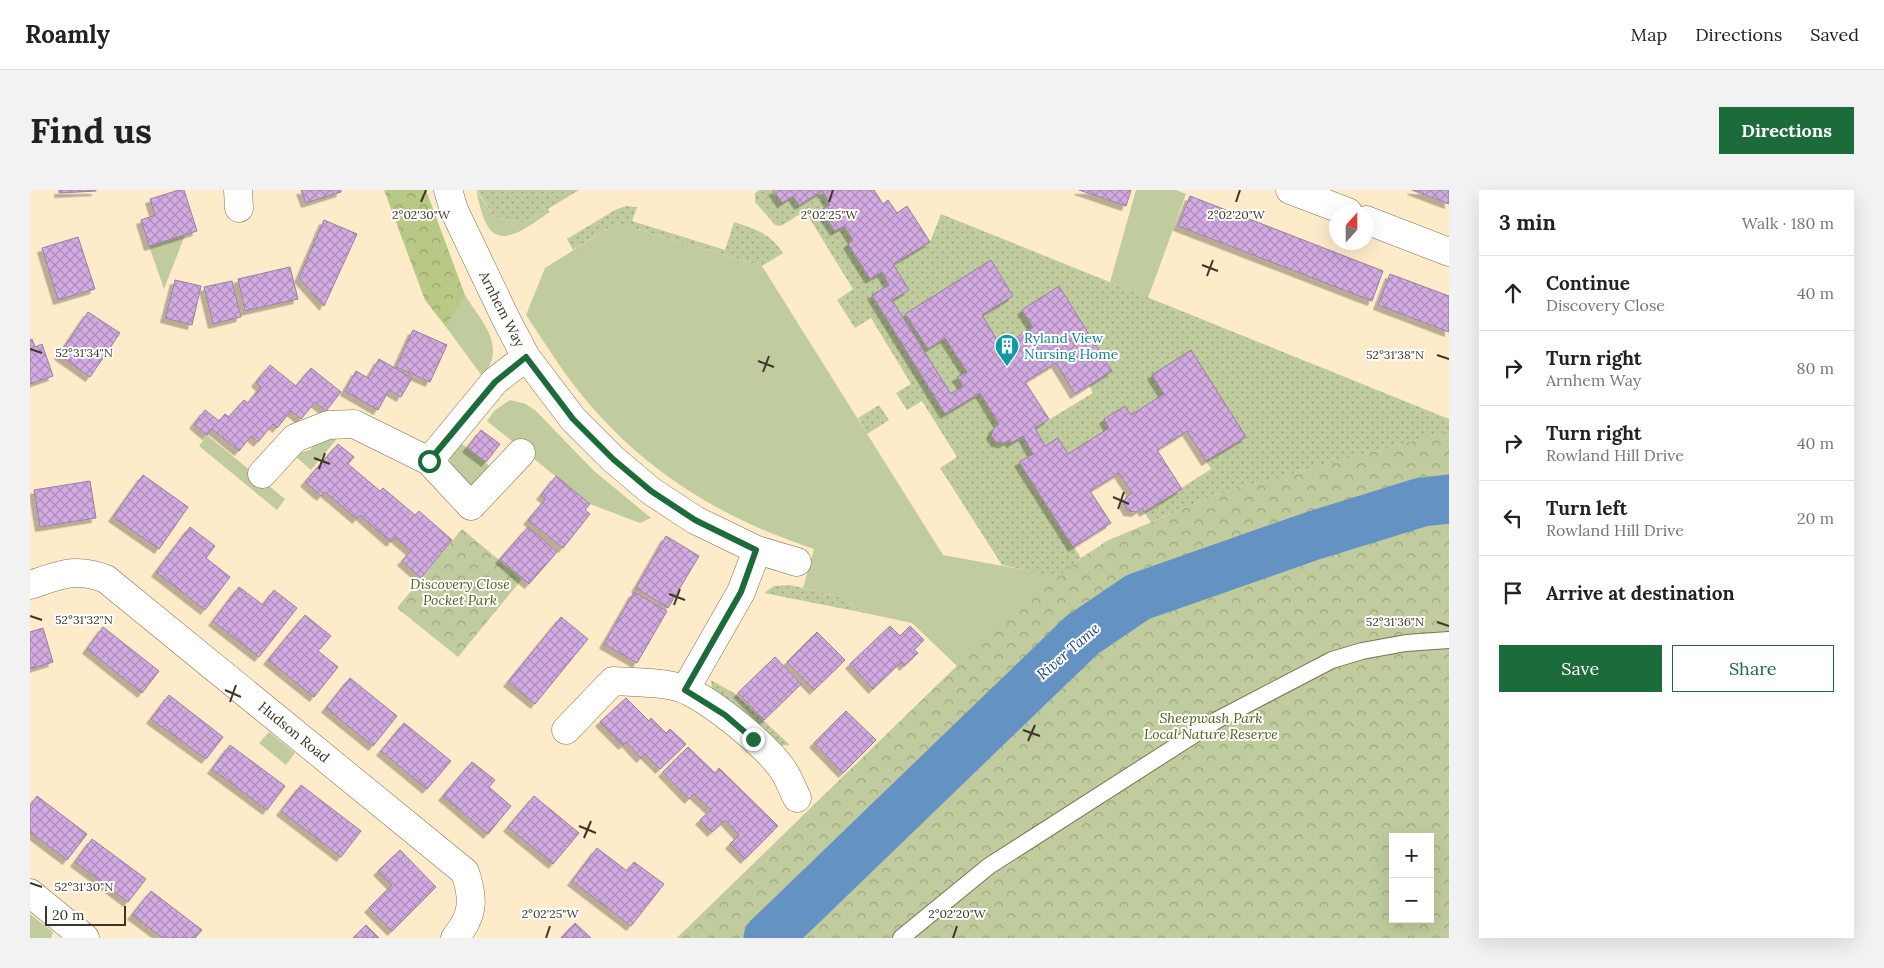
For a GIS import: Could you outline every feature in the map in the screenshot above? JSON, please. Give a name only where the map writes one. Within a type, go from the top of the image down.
[{"type":"street","name":"Arnhem Way","points":[[448,190],[454,210],[526,357],[573,419],[626,470],[651,491],[695,520],[756,550],[797,562]]},
{"type":"street","points":[[1290,190],[1325,196],[1338,205]]},
{"type":"street","points":[[1374,223],[1449,252]]},
{"type":"street","points":[[429,461],[495,382],[526,357]]},
{"type":"street","points":[[262,474],[294,438],[328,425],[354,424],[429,461],[471,506],[522,453]]},
{"type":"street","points":[[685,690],[741,592],[756,550]]},
{"type":"street","name":"Hudson Road","points":[[30,585],[74,572],[91,573],[106,579],[465,872],[471,890],[470,909],[465,926],[455,938]]},
{"type":"street","points":[[566,730],[614,681],[646,682],[685,690],[725,715],[753,739],[782,768],[797,798]]},
{"type":"street","points":[[30,893],[85,938]]},
{"type":"lane","points":[[901,938],[989,866],[1217,720],[1332,660],[1362,651],[1406,643],[1449,640]]},
{"type":"green space","points":[[384,190],[426,190],[465,295],[446,327],[425,300]]},
{"type":"green space","points":[[476,190],[494,217],[525,223],[548,209],[550,212],[517,233],[508,236],[499,235],[492,232],[486,223]]},
{"type":"green space","points":[[477,190],[579,190],[525,223],[494,217]]},
{"type":"green space","points":[[759,190],[773,190],[782,203],[793,196],[800,205],[822,191],[830,205],[821,210],[834,231],[844,226],[853,240],[848,244],[870,279],[882,272],[889,285],[872,296],[945,413],[980,393],[999,424],[994,428],[991,435],[996,442],[1004,443],[1023,436],[1033,454],[1020,463],[1081,558],[1058,577],[1002,565],[940,468],[957,457],[922,401],[907,410],[896,393],[911,384],[871,318],[855,328],[837,300],[853,289],[805,211],[781,226],[775,225],[755,202],[755,193]]},
{"type":"green space","points":[[1136,190],[1176,190],[1186,194],[1148,298],[1110,282]]},
{"type":"green space","points":[[626,206],[637,207],[632,221],[725,250],[734,222],[767,236],[783,253],[762,266],[617,223],[573,250],[567,239],[615,210]]},
{"type":"green space","points":[[941,214],[1449,419],[1449,431],[1218,494],[1151,522],[1144,512],[1211,469],[1206,461],[1245,437],[1191,351],[1164,394],[1131,415],[1125,406],[1104,419],[1109,428],[1068,454],[1045,446],[1035,428],[1093,393],[1089,385],[1112,370],[1060,287],[1023,309],[1033,327],[1001,347],[982,315],[1013,295],[991,260],[906,314],[928,349],[945,338],[967,372],[957,377],[963,386],[951,394],[892,300],[909,290],[893,264],[930,242]]},
{"type":"green space","points":[[617,223],[762,266],[943,555],[1058,576],[1107,541],[1218,494],[1449,431],[677,938],[957,666],[912,623],[865,613],[841,597],[803,588],[814,549],[749,523],[718,508],[689,490],[661,471],[634,449],[609,425],[577,389],[526,315],[545,268]]},
{"type":"green space","points":[[185,235],[164,289],[149,246]]},
{"type":"green space","points":[[465,295],[485,325],[493,345],[493,355],[482,376],[446,327]]},
{"type":"green space","points":[[510,400],[526,404],[536,411],[594,471],[651,518],[640,523],[590,504],[487,421],[495,410]]},
{"type":"green space","points":[[879,405],[889,420],[867,434],[858,418]]},
{"type":"green space","name":"Sheepwash Park Local Nature Reserve","points":[[1449,431],[1449,938],[677,938],[998,626],[1081,558],[1107,541],[1218,494]]},
{"type":"green space","points":[[207,435],[285,499],[277,510],[199,446]]},
{"type":"green space","points":[[340,435],[311,470],[293,454],[310,450],[322,437]]},
{"type":"green space","points":[[457,440],[486,462],[490,468],[475,492],[451,466],[449,457]]},
{"type":"green space","name":"Discovery Close Pocket Park","points":[[462,529],[522,579],[458,657],[397,608]]},
{"type":"green space","points":[[790,585],[841,597],[865,613],[764,593],[774,586]]},
{"type":"green space","points":[[711,680],[734,693],[790,745],[774,746],[712,689]]},
{"type":"green space","points":[[269,732],[295,753],[286,765],[259,743]]},
{"type":"green space","points":[[30,914],[53,932],[51,938],[30,938]]},
{"type":"building","points":[[59,190],[96,190],[96,191],[59,193]]},
{"type":"building","points":[[184,190],[197,231],[149,246],[141,220],[155,215],[150,199]]},
{"type":"building","points":[[301,190],[341,190],[341,192],[306,203]]},
{"type":"building","name":"Ryland View Nursing Home","points":[[773,190],[874,190],[883,204],[888,200],[897,213],[907,206],[930,242],[893,264],[909,290],[892,300],[951,394],[963,386],[957,377],[967,372],[945,338],[928,349],[905,314],[991,260],[1013,296],[982,315],[1001,347],[1033,327],[1022,310],[1059,286],[1112,371],[1075,394],[1056,363],[1025,382],[1049,419],[1035,428],[1045,446],[1058,438],[1068,454],[1109,428],[1104,419],[1125,406],[1131,415],[1164,394],[1152,375],[1191,350],[1246,437],[1206,461],[1187,431],[1157,450],[1182,489],[1144,512],[1142,508],[1136,512],[1128,511],[1124,504],[1126,497],[1132,493],[1119,473],[1090,491],[1111,523],[1073,547],[1019,462],[1033,454],[1023,436],[1011,443],[1009,440],[1004,443],[996,442],[991,435],[994,428],[999,424],[980,393],[945,414],[872,295],[889,285],[882,272],[870,279],[848,244],[853,240],[844,226],[835,231],[821,210],[830,205],[822,191],[799,205],[793,196],[782,203]]},
{"type":"building","points":[[1079,190],[1131,190],[1126,206]]},
{"type":"building","points":[[1412,190],[1449,190],[1449,204]]},
{"type":"building","points":[[1190,196],[1383,271],[1372,301],[1178,226]]},
{"type":"building","points":[[324,220],[357,234],[324,306],[299,278]]},
{"type":"building","points":[[78,237],[95,289],[58,300],[42,248]]},
{"type":"building","points":[[290,267],[298,299],[245,311],[238,279]]},
{"type":"building","points":[[1390,274],[1449,296],[1449,332],[1378,305]]},
{"type":"building","points":[[175,280],[201,286],[192,325],[165,318]]},
{"type":"building","points":[[232,281],[241,317],[213,324],[204,287]]},
{"type":"building","points":[[88,312],[120,333],[90,377],[59,355]]},
{"type":"building","points":[[413,330],[447,345],[430,382],[396,367]]},
{"type":"building","points":[[32,339],[35,347],[42,344],[53,376],[30,384],[30,340]]},
{"type":"building","points":[[379,359],[412,378],[401,397],[389,390],[378,410],[345,391],[356,371],[368,378]]},
{"type":"building","points":[[270,365],[296,386],[311,368],[341,392],[326,411],[315,402],[301,419],[291,411],[277,428],[273,424],[258,442],[251,436],[239,451],[212,429],[207,435],[194,424],[205,410],[219,421],[225,414],[229,417],[244,400],[248,403],[261,387],[256,382]]},
{"type":"building","points":[[481,430],[500,444],[486,462],[467,448]]},
{"type":"building","points":[[338,444],[354,457],[348,464],[380,491],[383,488],[415,515],[419,511],[452,540],[421,578],[402,561],[411,551],[395,537],[391,542],[360,515],[357,519],[325,492],[321,496],[305,482]]},
{"type":"building","points":[[143,475],[188,507],[159,549],[113,517]]},
{"type":"building","points":[[556,476],[590,504],[585,510],[590,514],[563,548],[528,520],[546,499],[541,495]]},
{"type":"building","points":[[90,481],[96,518],[40,527],[34,490]]},
{"type":"building","points":[[190,527],[215,546],[206,558],[230,577],[205,610],[156,572]]},
{"type":"building","points":[[528,527],[557,552],[529,584],[500,559]]},
{"type":"building","points":[[666,536],[699,556],[668,608],[636,588]]},
{"type":"building","points":[[239,587],[263,605],[274,590],[297,608],[259,657],[213,621]]},
{"type":"building","points":[[634,592],[667,611],[637,663],[604,644]]},
{"type":"building","points":[[305,615],[331,636],[318,651],[338,667],[314,697],[268,660]]},
{"type":"building","points":[[561,617],[588,639],[535,704],[508,682]]},
{"type":"building","points":[[890,626],[900,636],[910,626],[924,640],[914,650],[918,653],[904,666],[901,662],[873,689],[850,664]]},
{"type":"building","points":[[103,627],[159,671],[142,693],[87,649]]},
{"type":"building","points":[[43,628],[53,662],[30,669],[30,632]]},
{"type":"building","points":[[817,632],[845,660],[814,690],[787,662]]},
{"type":"building","points":[[775,657],[801,684],[764,720],[738,693]]},
{"type":"building","points":[[350,678],[397,716],[373,746],[326,708]]},
{"type":"building","points":[[169,695],[223,737],[206,759],[151,719]]},
{"type":"building","points":[[626,698],[649,721],[651,718],[666,733],[670,729],[686,744],[660,769],[645,754],[641,758],[626,742],[623,745],[600,722]]},
{"type":"building","points":[[846,711],[876,740],[843,773],[814,743]]},
{"type":"building","points":[[404,723],[451,761],[427,789],[381,751]]},
{"type":"building","points":[[230,745],[285,786],[267,810],[212,769]]},
{"type":"building","points":[[688,747],[715,773],[719,768],[778,826],[745,859],[730,844],[739,835],[725,820],[712,832],[700,820],[711,810],[694,794],[689,799],[663,772]]},
{"type":"building","points":[[472,762],[495,780],[489,787],[511,806],[488,834],[443,796]]},
{"type":"building","points":[[301,785],[361,831],[341,857],[281,811]]},
{"type":"building","points":[[37,796],[87,834],[67,860],[30,832],[30,806]]},
{"type":"building","points":[[534,796],[579,833],[553,864],[508,827]]},
{"type":"building","points":[[92,839],[146,879],[128,902],[75,862]]},
{"type":"building","points":[[597,848],[627,871],[634,862],[664,884],[631,926],[572,881]]},
{"type":"building","points":[[400,850],[436,887],[392,931],[369,908],[392,885],[378,871]]},
{"type":"building","points":[[151,891],[202,930],[195,938],[163,938],[132,915]]},
{"type":"building","points":[[575,923],[591,938],[561,938]]},
{"type":"building","points":[[366,925],[379,938],[353,938]]},
{"type":"waterway","name":"River Tame","points":[[768,938],[1082,635],[1138,597],[1315,535],[1422,502],[1449,499]]},
{"type":"place","name":"Ryland View Nursing Home","points":[[1007,367]]},
{"type":"route","points":[[429,461],[495,382],[526,357],[573,419],[613,459],[651,491],[695,520],[756,550],[741,592],[685,690],[725,715],[753,739]]}]
